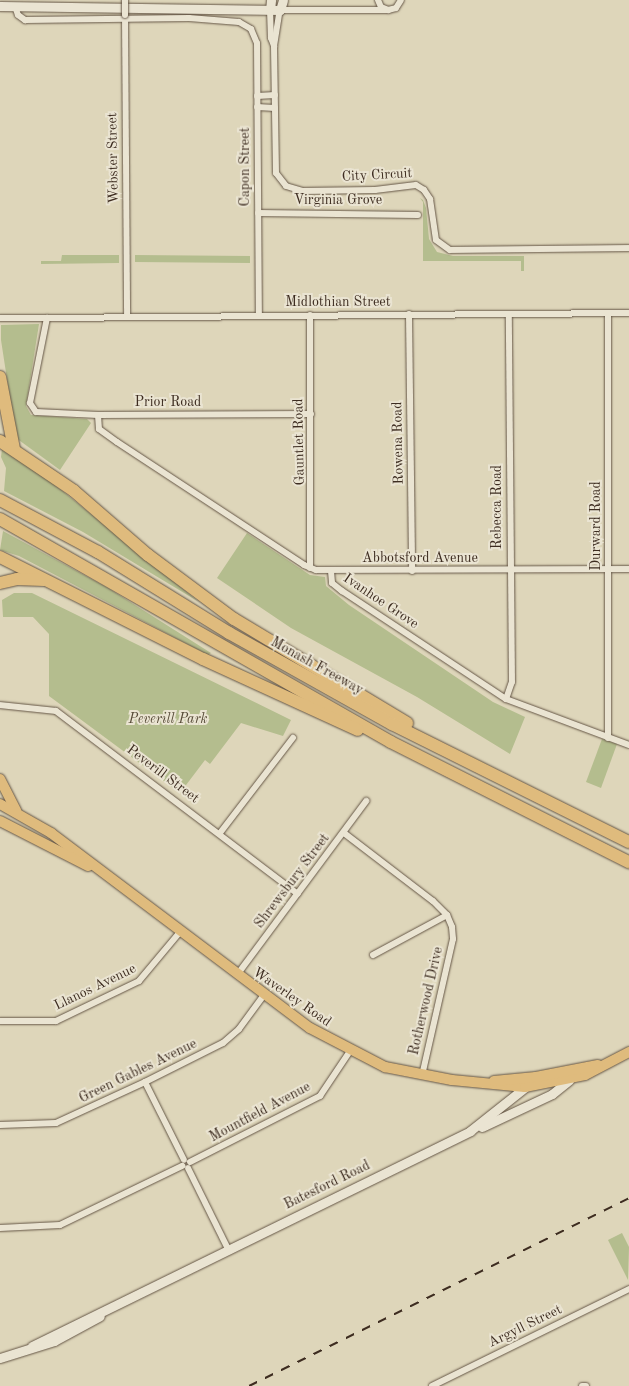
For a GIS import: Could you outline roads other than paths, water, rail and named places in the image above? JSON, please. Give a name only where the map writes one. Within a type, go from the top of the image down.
[{"type":"highway","points":[[0,377],[14,449]]},
{"type":"highway","points":[[0,441],[74,491],[148,555],[227,614],[456,757]]},
{"type":"highway","name":"Monash Freeway","points":[[6,502],[98,552],[280,662],[456,757],[629,842]]},
{"type":"highway","name":"Monash Freeway","points":[[6,522],[391,742],[629,862]]},
{"type":"highway","points":[[0,556],[284,698],[391,742]]},
{"type":"highway","points":[[0,583],[17,579],[49,581]]},
{"type":"main road","name":"City Circuit","points":[[270,10],[272,0]]},
{"type":"main road","name":"City Circuit","points":[[280,10],[283,0]]},
{"type":"main road","points":[[0,6],[280,10]]},
{"type":"main road","points":[[0,779],[17,813]]},
{"type":"main road","name":"Waverley Road","points":[[0,804],[51,833],[310,1028],[350,1051],[385,1067],[422,1075],[525,1087],[569,1080],[629,1052]]},
{"type":"main road","name":"Waverley Road","points":[[0,821],[107,875]]},
{"type":"main road","name":"Waverley Road","points":[[488,1082],[536,1077],[603,1064]]},
{"type":"main road","name":"Batesford Road","points":[[0,1358],[32,1346],[470,1131],[536,1077]]},
{"type":"main road","points":[[470,1131],[552,1094],[569,1080]]},
{"type":"street","name":"Webster Street","points":[[125,0],[127,316]]},
{"type":"street","points":[[378,0],[381,7],[388,10]]},
{"type":"street","points":[[280,10],[388,10],[396,8],[400,0]]},
{"type":"street","points":[[15,6],[18,15],[25,20],[125,17]]},
{"type":"street","name":"City Circuit","points":[[270,10],[270,38],[274,46]]},
{"type":"street","name":"City Circuit","points":[[280,10],[274,46],[276,173],[279,181],[291,189],[374,190],[416,185],[424,190],[430,200],[436,240],[450,250],[629,248]]},
{"type":"street","name":"Capon Street","points":[[125,17],[200,18],[245,24],[256,40],[259,315]]},
{"type":"street","points":[[257,96],[274,95]]},
{"type":"street","points":[[257,108],[274,108]]},
{"type":"street","name":"Virginia Grove","points":[[258,212],[418,215]]},
{"type":"street","name":"Midlothian Street","points":[[0,318],[629,313]]},
{"type":"street","name":"Rowena Road","points":[[409,314],[412,571]]},
{"type":"street","name":"Rebecca Road","points":[[506,699],[512,682],[509,314]]},
{"type":"street","name":"Durward Road","points":[[608,314],[608,738]]},
{"type":"street","name":"Gauntlet Road","points":[[310,315],[310,568]]},
{"type":"street","name":"Prior Road","points":[[47,318],[30,403],[36,412],[98,415],[311,414]]},
{"type":"street","name":"Ivanhoe Grove","points":[[98,415],[99,429],[117,442],[310,568],[331,571],[332,583],[342,591],[506,699],[629,745]]},
{"type":"street","name":"Abbotsford Avenue","points":[[331,571],[629,569]]},
{"type":"street","name":"Peverill Street","points":[[0,705],[56,711],[220,833],[298,894]]},
{"type":"street","points":[[220,833],[293,738]]},
{"type":"street","name":"Shrewsbury Street","points":[[238,975],[344,833],[366,800]]},
{"type":"street","points":[[344,833],[447,915],[372,955]]},
{"type":"street","name":"Rotherwood Drive","points":[[422,1075],[453,939],[447,915]]},
{"type":"street","name":"Llanos Avenue","points":[[0,1021],[56,1020],[139,981],[180,932]]},
{"type":"street","name":"Green Gables Avenue","points":[[0,1125],[56,1123],[145,1082],[223,1043],[239,1029],[264,995]]},
{"type":"street","name":"Mountfield Avenue","points":[[0,1228],[60,1225],[186,1164],[320,1096],[350,1051]]},
{"type":"street","points":[[145,1082],[228,1249]]},
{"type":"street","name":"Argyll Street","points":[[432,1386],[629,1289]]},
{"type":"railway","points":[[249,1386],[629,1198]]},
{"type":"park label","name":"Peverill Park","points":[[168,719]]}]
